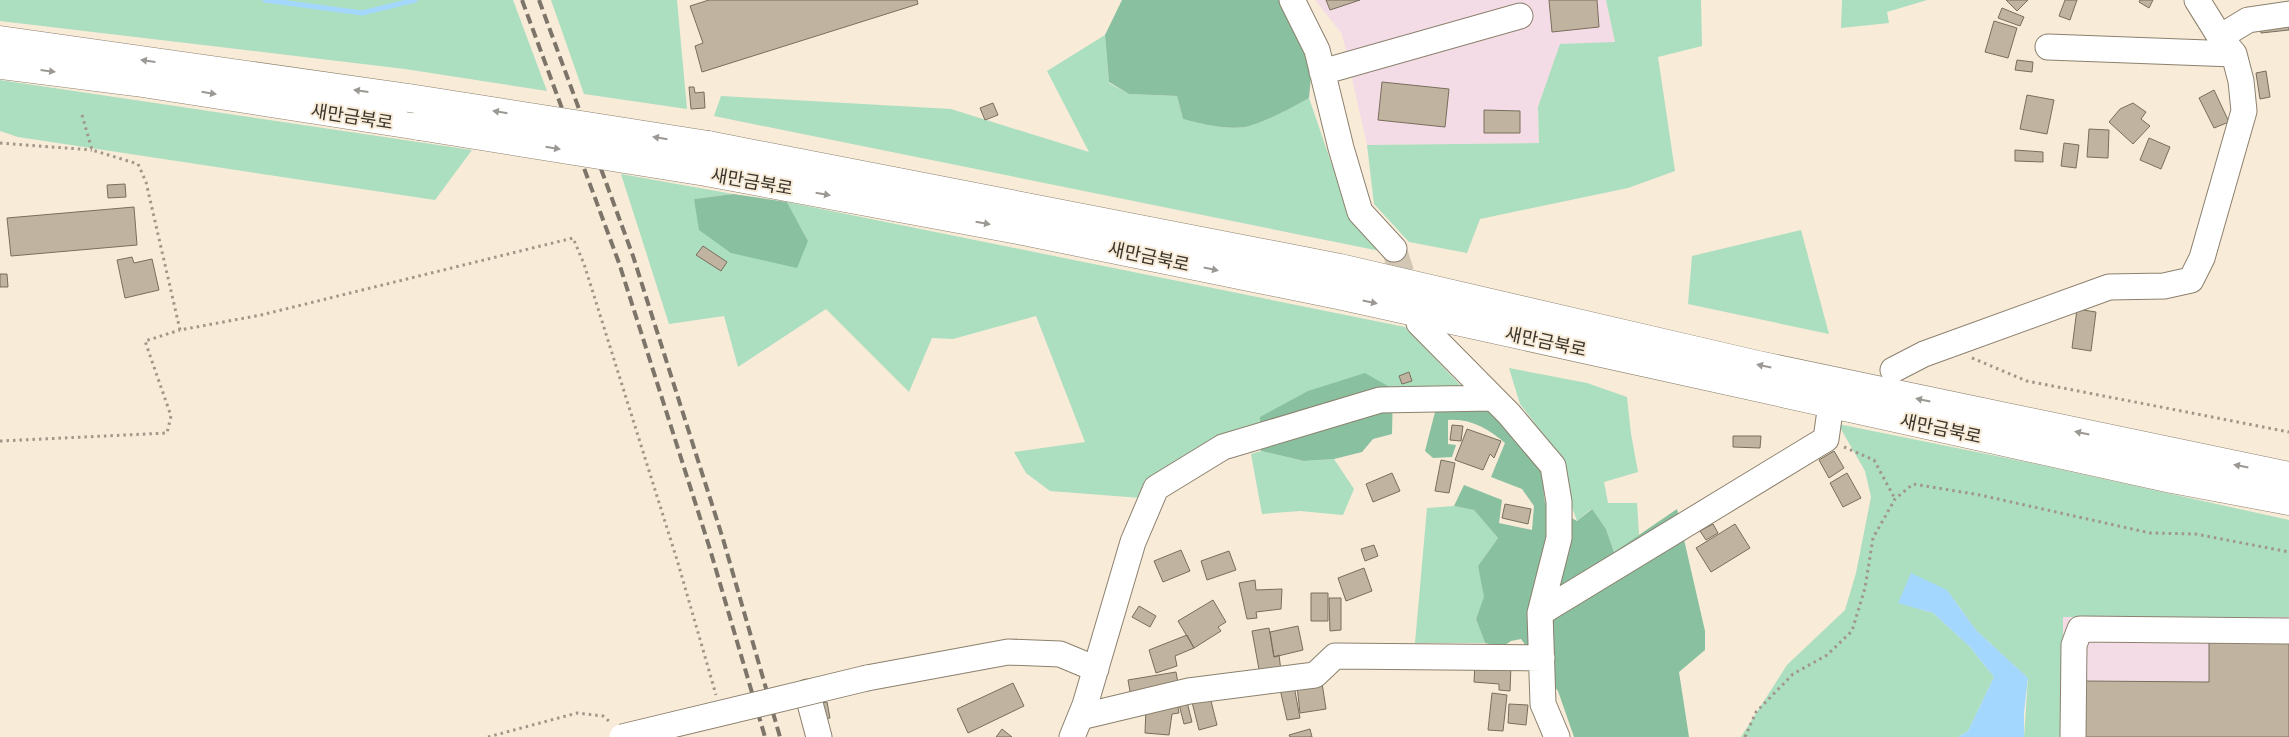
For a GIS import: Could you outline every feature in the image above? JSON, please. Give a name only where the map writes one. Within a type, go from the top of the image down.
[{"type":"highway","name":"새만금북로","points":[[0,40],[409,98],[708,145],[1340,268],[1758,364],[2289,476]]},
{"type":"highway","name":"새만금북로","points":[[0,65],[136,82],[706,172],[1024,231],[1328,293],[2172,479],[2289,502]]},
{"type":"street","points":[[1292,0],[1317,50],[1340,148],[1360,212],[1394,249]]},
{"type":"street","points":[[1893,370],[1945,347],[2109,287],[2164,286],[2191,280],[2202,258],[2244,111],[2241,81],[2227,45],[2197,0]]},
{"type":"street","points":[[2048,46],[2227,45],[2248,20],[2289,14]]},
{"type":"street","points":[[1322,72],[1520,16]]},
{"type":"street","points":[[1419,323],[1493,398],[1552,466],[1559,502],[1559,538],[1540,612],[1544,704],[1557,737]]},
{"type":"street","points":[[1076,727],[1096,669],[1133,542],[1156,488],[1223,447],[1380,400],[1493,398]]},
{"type":"street","points":[[1540,612],[1828,428]]},
{"type":"street","points":[[2073,737],[2074,645],[2080,629],[2289,631]]},
{"type":"street","points":[[619,732],[867,678],[1008,652],[1060,654],[1096,669]]},
{"type":"street","points":[[1076,727],[1189,691],[1315,675],[1335,656],[1542,658]]},
{"type":"street","points":[[807,692],[819,737]]},
{"type":"path","points":[[82,115],[92,150]]},
{"type":"path","points":[[0,143],[92,150],[138,164],[146,182],[180,330]]},
{"type":"path","points":[[0,440],[167,433],[172,416],[145,340],[180,330],[261,315],[573,238],[584,264],[678,563],[713,680],[716,699]]},
{"type":"path","points":[[1945,347],[2027,381],[2289,432]]},
{"type":"path","points":[[1828,428],[1874,460],[1895,499]]},
{"type":"path","points":[[1745,737],[1756,712],[1793,674],[1827,655],[1852,631],[1866,588],[1873,538],[1895,499],[1913,484],[1980,495],[2150,532],[2196,534],[2289,552]]},
{"type":"path","points":[[488,737],[577,713],[603,716],[619,732]]},
{"type":"shaded area","points":[[1315,0],[1606,0],[1615,42],[1538,107],[1539,143],[1367,145],[1342,34]]},
{"type":"shaded area","points":[[2063,617],[2289,617],[2289,737],[2063,737]]},
{"type":"green space","points":[[0,0],[513,0],[547,91],[405,69],[0,21]]},
{"type":"green space","points":[[551,0],[677,0],[687,109],[584,94]]},
{"type":"green space","points":[[1122,0],[1281,0],[1312,67],[1309,98],[1260,122],[1245,127],[1230,128],[1205,125],[1183,119],[1177,96],[1129,94],[1109,82],[1105,35]]},
{"type":"green space","points":[[1606,0],[1701,0],[1702,46],[1658,57],[1675,171],[1628,188],[1480,219],[1467,253],[1409,242],[1374,204],[1367,145],[1539,143],[1538,107],[1560,44],[1615,42]]},
{"type":"green space","points":[[1842,0],[1927,0],[1887,12],[1889,23],[1841,28]]},
{"type":"green space","points":[[1105,35],[1109,83],[1129,94],[1177,96],[1183,119],[1205,125],[1245,127],[1268,119],[1309,98],[1345,203],[1380,251],[714,116],[721,96],[951,109],[1089,152],[1047,71]]},
{"type":"green space","points":[[0,80],[472,150],[435,200],[18,137],[0,131]]},
{"type":"green space","points":[[621,174],[733,194],[694,199],[808,241],[787,202],[1405,327],[1465,390],[1260,425],[1184,455],[1141,498],[1050,491],[1026,473],[1014,452],[1085,442],[1036,316],[953,339],[932,338],[909,392],[826,309],[738,367],[724,316],[669,324]]},
{"type":"green space","points":[[733,194],[787,202],[808,241],[797,268],[731,253],[699,230],[694,199]]},
{"type":"green space","points":[[1801,230],[1829,334],[1688,304],[1692,256]]},
{"type":"green space","points":[[1509,368],[1587,383],[1627,397],[1638,472],[1604,482],[1608,503],[1637,503],[1639,535],[1614,552],[1606,529],[1591,509],[1577,521],[1547,439],[1520,404]]},
{"type":"green space","points":[[1365,373],[1393,389],[1392,434],[1373,439],[1362,452],[1334,459],[1304,461],[1261,451],[1260,417],[1308,391]]},
{"type":"green space","points":[[1487,409],[1541,466],[1545,503],[1577,521],[1592,509],[1606,529],[1614,552],[1677,509],[1705,631],[1705,650],[1679,672],[1689,737],[1574,737],[1558,691],[1521,639],[1511,641],[1502,647],[1485,643],[1476,619],[1484,597],[1478,566],[1498,538],[1474,510],[1454,506],[1464,485],[1502,500],[1499,523],[1532,530],[1534,506],[1522,489],[1491,477],[1505,443],[1479,426],[1464,421],[1448,420],[1448,444],[1456,445],[1452,457],[1433,458],[1425,451],[1435,412]]},
{"type":"green space","points":[[1838,424],[2031,463],[2289,520],[2289,617],[2063,617],[2063,737],[2024,737],[2028,678],[1976,630],[1947,590],[1899,603],[1933,613],[1970,647],[1994,677],[1968,731],[1958,737],[1741,737],[1787,665],[1845,610],[1856,573],[1871,497],[1865,471]]},
{"type":"green space","points":[[1261,451],[1304,461],[1334,459],[1354,489],[1343,515],[1300,511],[1262,514],[1251,454]]},
{"type":"green space","points":[[1454,506],[1474,510],[1498,538],[1478,566],[1485,597],[1476,619],[1485,643],[1415,643],[1427,508]]},
{"type":"water","points":[[1911,573],[1947,590],[1976,630],[2028,678],[2024,713],[2024,737],[1958,737],[1968,731],[1994,677],[1970,647],[1933,613],[1898,603]]},
{"type":"building","points":[[709,0],[917,0],[918,4],[702,72],[695,46],[703,43],[690,6]]},
{"type":"building","points":[[1326,0],[1360,0],[1330,10]]},
{"type":"building","points":[[1549,0],[1597,0],[1599,27],[1552,32]]},
{"type":"building","points":[[2006,0],[2028,0],[2017,11]]},
{"type":"building","points":[[2065,0],[2077,0],[2070,20],[2059,16]]},
{"type":"building","points":[[2140,0],[2153,0],[2149,8],[2139,2]]},
{"type":"building","points":[[2002,8],[2024,17],[2020,26],[1998,18]]},
{"type":"building","points":[[1994,21],[2017,28],[2008,58],[1985,52]]},
{"type":"building","points":[[2289,22],[2289,30],[2261,33],[2260,26]]},
{"type":"building","points":[[2017,60],[2033,62],[2032,72],[2015,70]]},
{"type":"building","points":[[2266,71],[2270,97],[2260,99],[2256,73]]},
{"type":"building","points":[[1382,82],[1449,89],[1445,127],[1378,120]]},
{"type":"building","points":[[689,87],[694,87],[695,93],[704,92],[705,108],[691,109]]},
{"type":"building","points":[[2214,90],[2229,122],[2214,128],[2199,98]]},
{"type":"building","points":[[2027,95],[2054,100],[2047,134],[2020,129]]},
{"type":"building","points":[[993,103],[998,115],[985,120],[980,108]]},
{"type":"building","points":[[2133,103],[2146,112],[2141,119],[2150,126],[2133,144],[2109,122],[2120,109]]},
{"type":"building","points":[[1484,110],[1520,111],[1520,133],[1484,133]]},
{"type":"building","points":[[2089,129],[2109,130],[2108,158],[2087,157]]},
{"type":"building","points":[[2149,138],[2170,147],[2161,169],[2140,160]]},
{"type":"building","points":[[2064,143],[2079,145],[2076,168],[2061,166]]},
{"type":"building","points":[[2015,150],[2043,152],[2043,162],[2015,161]]},
{"type":"building","points":[[125,184],[126,197],[108,198],[107,185]]},
{"type":"building","points":[[134,207],[137,245],[11,256],[7,218]]},
{"type":"building","points":[[703,246],[727,262],[721,271],[696,255]]},
{"type":"building","points":[[132,257],[134,263],[152,259],[159,290],[125,298],[117,260]]},
{"type":"building","points":[[0,274],[7,274],[8,287],[0,287]]},
{"type":"building","points":[[2077,309],[2096,312],[2091,351],[2072,348]]},
{"type":"building","points":[[1409,372],[1412,381],[1402,384],[1399,376]]},
{"type":"building","points":[[1452,425],[1463,426],[1461,441],[1450,440]]},
{"type":"building","points":[[1467,429],[1501,441],[1494,458],[1490,454],[1483,470],[1455,460]]},
{"type":"building","points":[[1733,436],[1761,436],[1760,448],[1733,447]]},
{"type":"building","points":[[1834,451],[1844,468],[1829,478],[1819,460]]},
{"type":"building","points":[[1441,460],[1455,463],[1449,493],[1435,491]]},
{"type":"building","points":[[1392,473],[1400,491],[1373,502],[1366,484]]},
{"type":"building","points":[[1847,473],[1861,498],[1843,507],[1830,483]]},
{"type":"building","points":[[1505,504],[1531,509],[1528,524],[1502,518]]},
{"type":"building","points":[[1713,524],[1718,533],[1706,540],[1700,531]]},
{"type":"building","points":[[1735,524],[1750,548],[1711,572],[1696,548]]},
{"type":"building","points":[[1374,545],[1378,556],[1365,561],[1361,549]]},
{"type":"building","points":[[1181,550],[1190,571],[1163,582],[1154,561]]},
{"type":"building","points":[[1229,551],[1236,570],[1207,580],[1201,561]]},
{"type":"building","points":[[1364,568],[1372,591],[1346,601],[1338,578]]},
{"type":"building","points":[[1255,580],[1256,590],[1282,589],[1281,609],[1256,612],[1257,618],[1247,619],[1239,583]]},
{"type":"building","points":[[1311,593],[1328,593],[1328,621],[1311,621]]},
{"type":"building","points":[[1329,598],[1341,598],[1341,630],[1330,631]]},
{"type":"building","points":[[1213,600],[1226,622],[1218,627],[1221,631],[1194,648],[1178,621]]},
{"type":"building","points":[[1139,606],[1156,616],[1150,627],[1132,617]]},
{"type":"building","points":[[1298,626],[1303,650],[1274,657],[1270,632]]},
{"type":"building","points":[[1269,628],[1274,657],[1279,655],[1281,671],[1260,675],[1252,631]]},
{"type":"building","points":[[1187,635],[1194,648],[1175,656],[1177,666],[1156,673],[1149,650]]},
{"type":"building","points":[[2209,640],[2289,640],[2289,737],[2083,737],[2083,681],[2209,682]]},
{"type":"building","points":[[1475,663],[1511,665],[1510,691],[1499,690],[1499,684],[1474,682]]},
{"type":"building","points":[[1176,672],[1179,689],[1131,697],[1128,680]]},
{"type":"building","points":[[1013,683],[1024,706],[968,733],[957,709]]},
{"type":"building","points":[[1322,683],[1326,709],[1300,713],[1297,686]]},
{"type":"building","points":[[1294,686],[1300,718],[1287,720],[1280,689]]},
{"type":"building","points":[[1492,693],[1507,695],[1503,731],[1488,730]]},
{"type":"building","points":[[1210,697],[1217,725],[1199,730],[1192,702]]},
{"type":"building","points":[[1177,701],[1179,713],[1172,714],[1169,735],[1145,733],[1146,707]]},
{"type":"building","points":[[827,702],[830,718],[818,720],[814,704]]},
{"type":"building","points":[[1187,702],[1192,722],[1184,724],[1179,704]]},
{"type":"building","points":[[1509,704],[1528,705],[1526,725],[1508,723]]},
{"type":"building","points":[[1002,729],[1012,737],[996,737]]},
{"type":"building","points":[[1310,729],[1312,737],[1290,737],[1289,735]]},
{"type":"waterway","points":[[265,0],[362,13],[415,0]]},
{"type":"tunnel","points":[[1394,249],[1411,301]]},
{"type":"railway","points":[[522,0],[619,263],[709,546],[765,737]]},
{"type":"railway","points":[[539,0],[633,256],[723,539],[780,737]]}]
